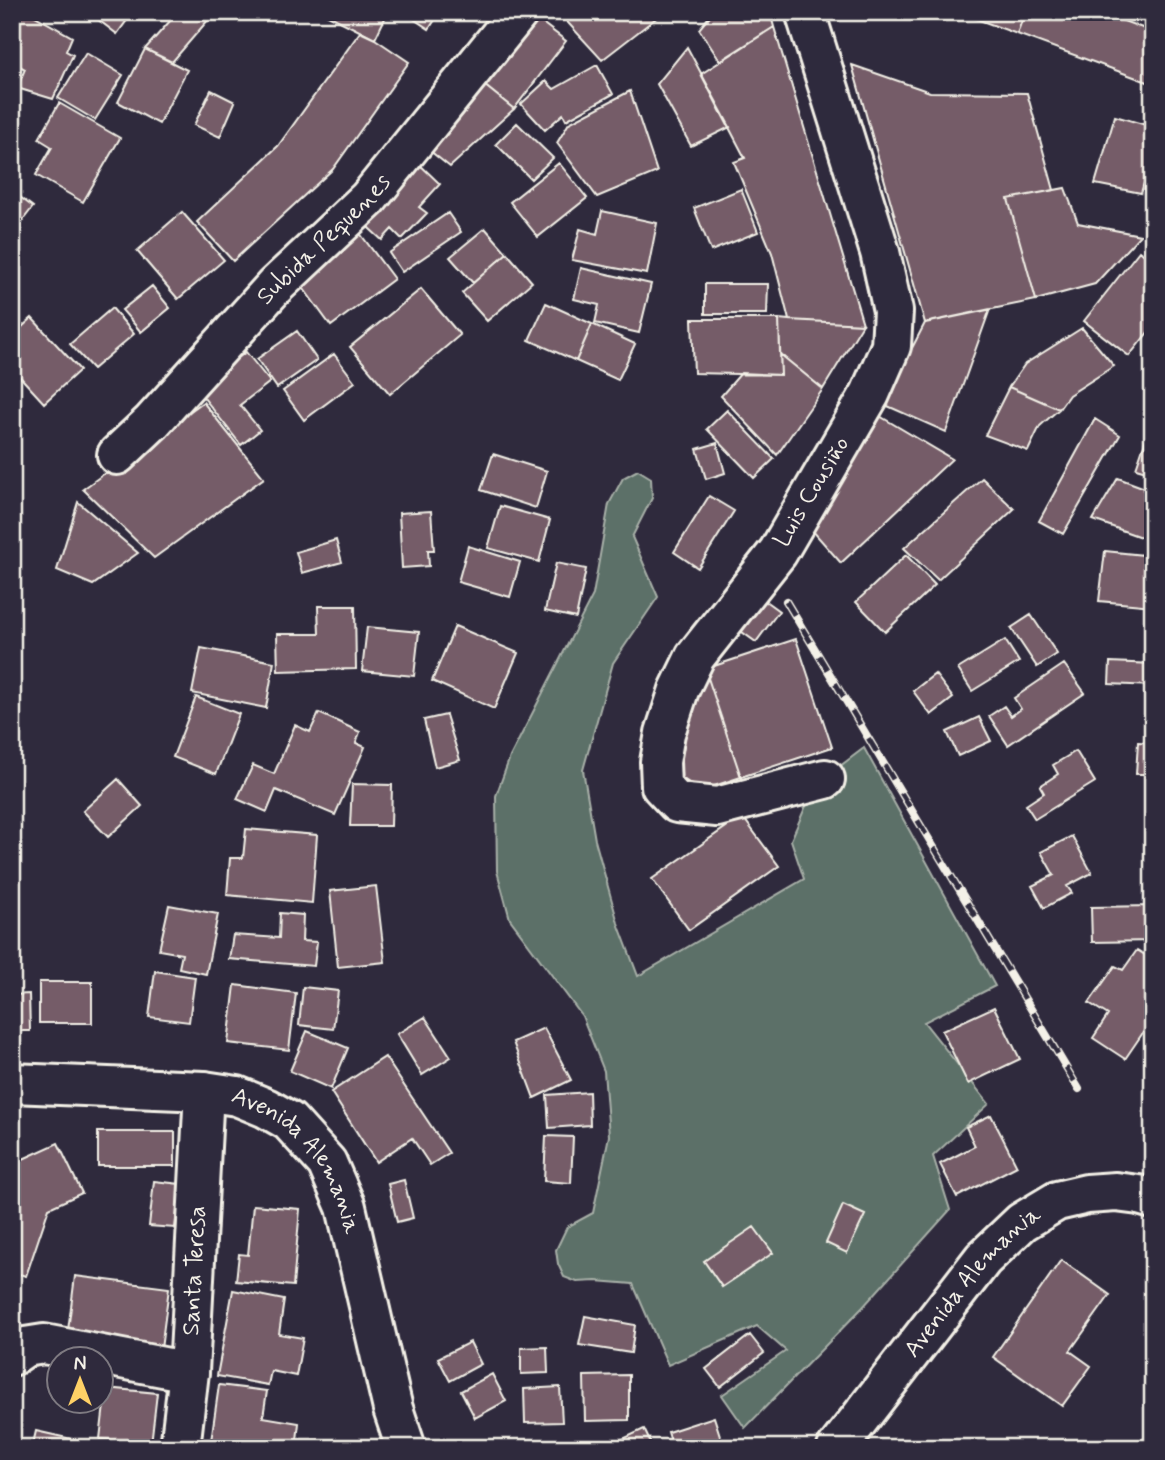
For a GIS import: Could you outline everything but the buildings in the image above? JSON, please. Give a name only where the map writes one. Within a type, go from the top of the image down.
[{"type":"street","name":"Subida Pequenes","points":[[117,455],[170,402],[275,286],[368,199],[519,12]]},
{"type":"street","name":"Luis Cousiño","points":[[805,12],[880,252],[894,311],[891,346],[870,394],[778,552],[695,657],[665,733],[660,762],[661,786],[677,803],[717,807],[825,779]]},
{"type":"street","name":"Avenida Alemania","points":[[12,1083],[204,1091],[237,1097],[289,1121],[327,1163],[346,1207],[393,1409],[406,1448]]},
{"type":"street","name":"Santa Teresa","points":[[180,1448],[189,1372],[204,1091]]},
{"type":"street","name":"Avenida Alemania","points":[[837,1448],[983,1259],[1022,1222],[1057,1202],[1087,1195],[1116,1192],[1153,1199]]},
{"type":"street","points":[[12,1356],[25,1347],[44,1344],[189,1372]]},
{"type":"green space","points":[[638,470],[651,478],[652,498],[632,537],[658,597],[613,663],[583,770],[595,840],[618,923],[638,976],[804,879],[791,840],[815,785],[864,748],[995,986],[924,1022],[989,1104],[933,1156],[950,1210],[863,1307],[745,1428],[722,1395],[786,1351],[757,1326],[668,1365],[633,1284],[577,1282],[564,1277],[558,1264],[556,1250],[567,1227],[593,1213],[609,1136],[604,1071],[582,1016],[510,919],[497,871],[496,796],[510,757],[593,595],[609,504],[623,478]]},
{"type":"railway","points":[[786,601],[1079,1089]]}]
